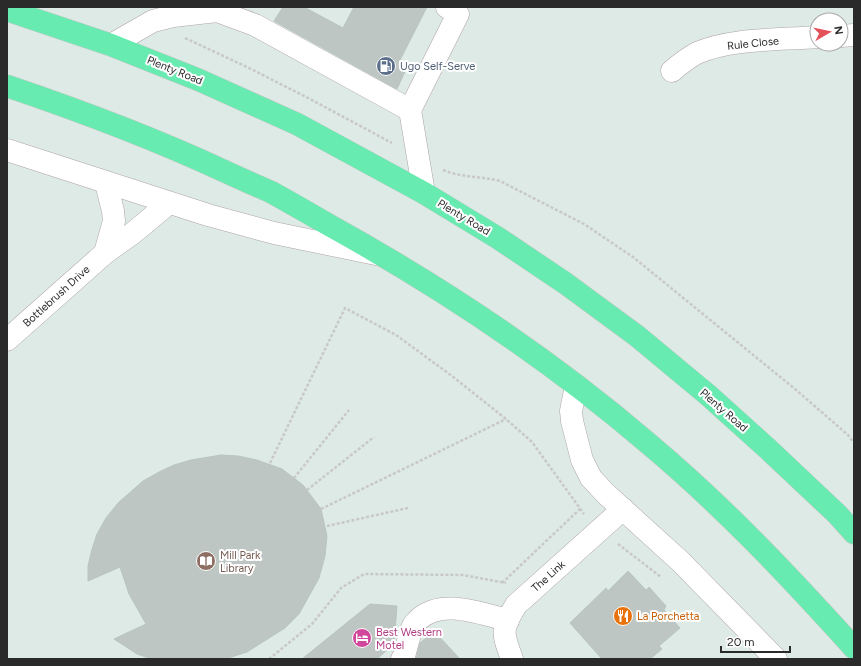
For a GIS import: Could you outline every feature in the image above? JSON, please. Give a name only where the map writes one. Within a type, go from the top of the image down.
[{"type":"highway","name":"Plenty Road","points":[[7,10],[111,45],[200,80],[297,124],[424,193],[498,238],[565,283],[637,336],[708,395],[768,449],[837,514],[854,533]]},
{"type":"highway","points":[[7,86],[117,125],[196,158],[270,192],[385,256],[456,300],[507,334],[648,443],[699,488],[758,546],[854,648]]},
{"type":"street","points":[[424,193],[410,110],[458,14],[447,7]]},
{"type":"street","points":[[111,45],[152,21],[173,16],[222,9],[255,25],[410,110]]},
{"type":"street","name":"Rule Close","points":[[672,71],[684,61],[698,53],[715,47],[735,43],[809,38]]},
{"type":"street","points":[[7,150],[169,203],[274,233],[385,256]]},
{"type":"street","points":[[105,253],[114,221],[106,183]]},
{"type":"street","name":"Bottlebrush Drive","points":[[7,340],[105,253],[133,233],[169,203]]},
{"type":"street","points":[[576,386],[570,411],[582,460],[591,478],[606,494],[680,561],[776,659]]},
{"type":"street","name":"The Link","points":[[512,659],[504,632],[508,620],[516,605],[623,509]]},
{"type":"street","points":[[402,659],[414,625],[424,615],[432,611],[444,608],[455,608],[508,620]]},
{"type":"path","points":[[152,21],[310,99],[442,169],[456,175],[490,178],[500,181],[584,224],[633,257],[795,389],[848,435],[854,443]]},
{"type":"path","points":[[270,463],[345,308],[396,335],[452,376],[506,419],[532,442],[581,508],[600,530],[665,580]]},
{"type":"path","points":[[294,478],[349,410]]},
{"type":"path","points":[[321,509],[506,419]]},
{"type":"path","points":[[307,490],[374,437]]},
{"type":"path","points":[[327,526],[408,508]]},
{"type":"path","points":[[502,583],[581,508]]},
{"type":"path","points":[[269,659],[312,624],[341,588],[364,574],[463,575],[534,588]]},
{"type":"building","points":[[283,7],[304,7],[343,28],[354,7],[427,7],[400,60],[408,65],[397,89],[274,21]]},
{"type":"building","name":"Mill Park Library","points":[[221,455],[238,456],[257,460],[282,469],[303,485],[321,509],[327,536],[325,556],[319,578],[299,614],[285,628],[247,652],[225,659],[152,659],[137,654],[114,639],[146,624],[129,594],[120,567],[88,581],[88,566],[97,534],[106,518],[118,503],[143,481],[174,465],[191,460]]},
{"type":"building","name":"La Porchetta","points":[[628,571],[646,590],[649,587],[666,606],[664,610],[680,628],[659,646],[662,649],[650,659],[602,659],[570,623],[606,588],[608,591]]},
{"type":"building","name":"Best Western Motel","points":[[370,604],[397,606],[394,644],[377,659],[302,659]]},
{"type":"building","name":"Best Western Motel","points":[[434,631],[460,659],[416,659],[420,643]]},
{"type":"place","name":"Ugo Self-Serve","points":[[386,66]]},
{"type":"place","name":"Mill Park Library","points":[[206,561]]},
{"type":"place","name":"La Porchetta","points":[[623,616]]},
{"type":"place","name":"Best Western Motel","points":[[362,638]]}]
